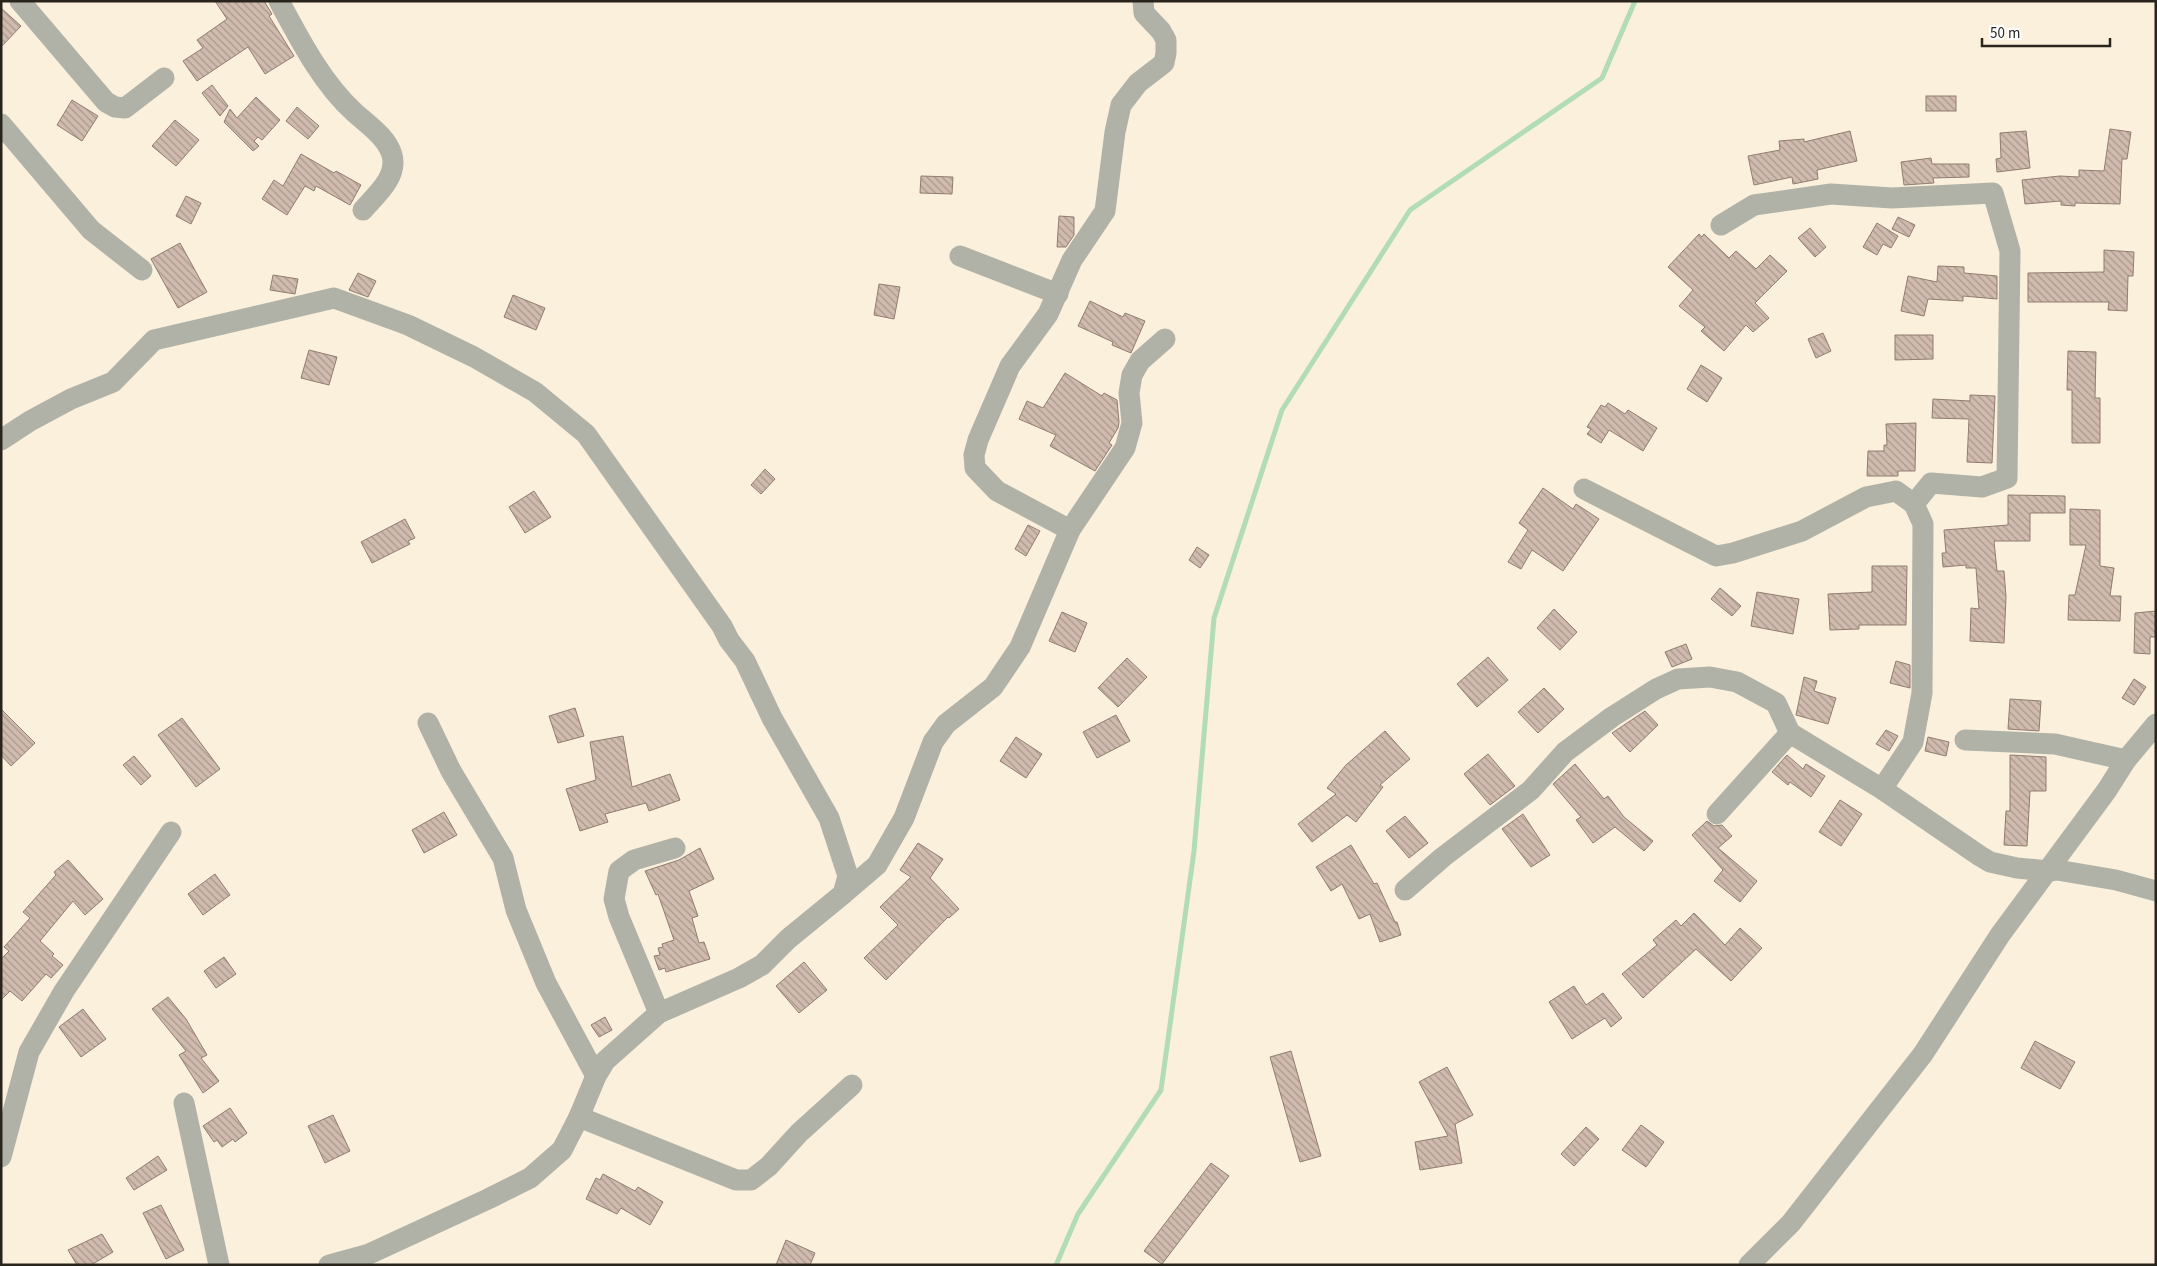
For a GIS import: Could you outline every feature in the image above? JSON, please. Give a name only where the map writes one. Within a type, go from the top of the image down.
[{"type":"street","points":[[20,1],[106,102],[115,107],[125,108],[164,78]]},
{"type":"street","points":[[279,1],[318,68],[344,103],[387,142],[393,156],[392,171],[384,187],[363,210]]},
{"type":"street","points":[[1070,530],[997,491],[975,468],[974,455],[978,440],[1010,366],[1048,314],[1072,260],[1105,211],[1115,132],[1121,105],[1138,83],[1164,63],[1166,40],[1161,31],[1144,13],[1143,1]]},
{"type":"street","points":[[1,124],[91,230],[142,270]]},
{"type":"street","points":[[1721,225],[1754,206],[1831,194],[1892,198],[1993,193],[2010,251],[2008,478],[1982,487],[1932,483],[1914,504]]},
{"type":"street","points":[[960,256],[1058,294]]},
{"type":"street","points":[[1,440],[30,421],[71,400],[113,382],[154,340],[334,298],[408,325],[474,357],[535,392],[586,434],[722,626],[744,661],[772,718],[829,818],[848,876],[843,894]]},
{"type":"street","points":[[329,1265],[369,1254],[488,1200],[530,1178],[562,1150],[580,1117],[596,1076],[605,1061],[659,1013],[738,978],[762,965],[788,939],[877,864],[904,818],[933,742],[946,724],[993,687],[1020,647],[1070,530],[1125,448],[1132,423],[1129,393],[1132,375],[1140,360],[1165,339]]},
{"type":"street","points":[[1584,489],[1716,556],[1733,553],[1802,531],[1866,497],[1896,491],[1914,504],[1923,524],[1922,693],[1913,742],[1882,789]]},
{"type":"street","points":[[1405,890],[1443,857],[1531,790],[1565,752],[1612,717],[1656,689],[1678,679],[1710,677],[1736,682],[1776,703],[1790,733],[1882,789],[1990,862],[2017,868],[2058,870],[2116,880],[2156,891]]},
{"type":"street","points":[[428,723],[452,771],[503,858],[516,910],[546,983],[596,1076]]},
{"type":"street","points":[[1749,1265],[1791,1223],[1923,1054],[2000,935],[2049,871],[2126,760],[2156,724]]},
{"type":"street","points":[[1717,814],[1790,733]]},
{"type":"street","points":[[1965,740],[2054,744],[2126,760]]},
{"type":"street","points":[[1,1157],[29,1052],[64,991],[171,832]]},
{"type":"street","points":[[659,1013],[619,917],[614,899],[619,871],[634,860],[675,848]]},
{"type":"street","points":[[580,1117],[736,1180],[751,1180],[770,1166],[798,1133],[852,1085]]},
{"type":"street","points":[[184,1103],[219,1265]]},
{"type":"building","points":[[215,1],[264,1],[272,14],[269,16],[294,56],[265,74],[248,47],[197,81],[183,61],[203,48],[197,40],[227,19]]},
{"type":"building","points":[[1,8],[21,26],[1,47]]},
{"type":"building","points":[[212,85],[228,106],[220,116],[202,93]]},
{"type":"building","points":[[1926,96],[1956,96],[1956,111],[1926,111]]},
{"type":"building","points":[[256,97],[280,120],[262,140],[258,137],[254,141],[259,146],[253,151],[224,122],[230,109],[237,118]]},
{"type":"building","points":[[72,100],[98,116],[82,141],[57,125]]},
{"type":"building","points":[[297,107],[319,126],[308,139],[286,121]]},
{"type":"building","points":[[175,120],[199,140],[176,166],[152,146]]},
{"type":"building","points":[[2110,129],[2131,132],[2127,159],[2122,159],[2120,204],[2075,203],[2075,206],[2061,205],[2061,201],[2025,204],[2022,180],[2060,176],[2079,177],[2079,170],[2104,171]]},
{"type":"building","points":[[1850,131],[1857,161],[1817,170],[1818,179],[1793,184],[1792,177],[1754,185],[1748,156],[1780,150],[1779,141],[1804,139],[1804,142]]},
{"type":"building","points":[[2026,131],[2030,168],[1997,172],[1996,159],[2001,158],[2000,133]]},
{"type":"building","points":[[301,154],[334,173],[336,171],[361,185],[350,205],[316,186],[314,191],[305,186],[287,215],[262,199],[274,180],[283,186]]},
{"type":"building","points":[[1931,158],[1932,164],[1969,164],[1969,177],[1933,178],[1934,183],[1904,185],[1901,162]]},
{"type":"building","points":[[921,176],[953,177],[952,194],[920,193]]},
{"type":"building","points":[[186,196],[201,203],[191,224],[176,216]]},
{"type":"building","points":[[1059,216],[1074,217],[1074,235],[1066,247],[1057,247]]},
{"type":"building","points":[[1898,217],[1915,225],[1909,237],[1892,229]]},
{"type":"building","points":[[1877,223],[1898,236],[1891,248],[1883,244],[1877,255],[1863,247]]},
{"type":"building","points":[[1810,228],[1826,247],[1815,257],[1798,238]]},
{"type":"building","points":[[1699,234],[1702,237],[1704,234],[1729,258],[1736,251],[1756,269],[1770,255],[1787,271],[1755,303],[1769,318],[1753,332],[1746,325],[1724,351],[1701,331],[1705,327],[1679,306],[1693,290],[1668,267]]},
{"type":"building","points":[[180,243],[207,292],[178,308],[151,259]]},
{"type":"building","points":[[2104,250],[2134,252],[2133,276],[2128,276],[2127,311],[2108,310],[2109,302],[2028,302],[2028,273],[2104,272]]},
{"type":"building","points":[[1938,266],[1964,267],[1964,273],[1997,276],[1997,299],[1963,296],[1963,301],[1928,299],[1924,316],[1901,311],[1908,276],[1937,282]]},
{"type":"building","points":[[358,273],[376,281],[368,297],[349,290]]},
{"type":"building","points":[[273,275],[298,279],[295,294],[270,290]]},
{"type":"building","points":[[879,284],[900,287],[894,319],[874,315]]},
{"type":"building","points":[[513,295],[545,308],[536,330],[504,317]]},
{"type":"building","points":[[1090,301],[1123,317],[1125,313],[1145,321],[1131,353],[1112,345],[1113,342],[1078,326]]},
{"type":"building","points":[[1823,333],[1831,351],[1816,358],[1808,339]]},
{"type":"building","points":[[1895,335],[1933,335],[1933,359],[1895,360]]},
{"type":"building","points":[[309,350],[337,357],[329,385],[301,378]]},
{"type":"building","points":[[2068,351],[2096,352],[2095,398],[2100,398],[2100,443],[2072,443],[2072,390],[2067,390]]},
{"type":"building","points":[[1701,365],[1722,378],[1707,402],[1687,389]]},
{"type":"building","points":[[1065,373],[1102,396],[1104,393],[1117,400],[1118,428],[1109,443],[1112,445],[1095,471],[1050,446],[1056,435],[1019,419],[1027,401],[1043,408]]},
{"type":"building","points":[[1970,395],[1995,396],[1992,463],[1967,462],[1969,419],[1932,418],[1933,399],[1970,401]]},
{"type":"building","points":[[1608,403],[1625,414],[1628,410],[1657,428],[1643,451],[1609,430],[1601,443],[1587,434],[1591,429],[1587,427],[1601,405],[1605,407]]},
{"type":"building","points":[[1916,423],[1915,471],[1898,471],[1898,476],[1867,476],[1868,451],[1884,451],[1884,445],[1887,445],[1886,424]]},
{"type":"building","points":[[765,469],[775,479],[761,494],[751,485]]},
{"type":"building","points":[[1543,488],[1573,509],[1576,504],[1599,519],[1563,571],[1532,550],[1521,569],[1508,562],[1528,530],[1519,523]]},
{"type":"building","points":[[534,491],[551,517],[525,533],[509,507]]},
{"type":"building","points":[[2008,495],[2065,496],[2065,513],[2030,513],[2030,541],[1994,541],[1997,571],[2004,571],[2006,597],[2004,643],[1970,641],[1971,608],[1979,609],[1976,568],[1966,568],[1966,565],[1943,567],[1942,553],[1946,553],[1944,530],[2008,525]]},
{"type":"building","points":[[2070,509],[2100,510],[2100,566],[2114,568],[2110,596],[2121,596],[2120,621],[2068,620],[2069,595],[2075,595],[2086,545],[2070,545]]},
{"type":"building","points":[[405,519],[415,538],[408,541],[410,544],[372,563],[361,542]]},
{"type":"building","points":[[1028,525],[1040,531],[1026,556],[1015,549]]},
{"type":"building","points":[[1197,547],[1209,555],[1200,568],[1189,560]]},
{"type":"building","points":[[1872,566],[1907,566],[1906,625],[1859,625],[1859,629],[1830,630],[1828,594],[1872,592]]},
{"type":"building","points":[[1720,588],[1741,606],[1732,616],[1711,599]]},
{"type":"building","points":[[1757,592],[1799,599],[1793,634],[1751,626]]},
{"type":"building","points":[[1554,609],[1577,632],[1560,650],[1537,628]]},
{"type":"building","points":[[2156,611],[2156,637],[2150,637],[2150,654],[2134,653],[2135,613]]},
{"type":"building","points":[[1062,612],[1087,623],[1075,652],[1049,641]]},
{"type":"building","points":[[1686,644],[1692,659],[1672,667],[1665,652]]},
{"type":"building","points":[[1488,657],[1508,680],[1477,707],[1457,684]]},
{"type":"building","points":[[1127,658],[1147,677],[1118,707],[1098,688]]},
{"type":"building","points":[[1896,661],[1910,665],[1910,688],[1890,683]]},
{"type":"building","points":[[1804,677],[1817,681],[1814,691],[1836,698],[1828,724],[1796,715]]},
{"type":"building","points":[[2134,679],[2146,687],[2134,705],[2122,698]]},
{"type":"building","points":[[1544,688],[1564,709],[1538,733],[1518,712]]},
{"type":"building","points":[[2010,699],[2041,701],[2039,731],[2008,729]]},
{"type":"building","points":[[575,708],[584,736],[558,743],[549,716]]},
{"type":"building","points":[[1,709],[35,743],[11,766],[1,755]]},
{"type":"building","points":[[1645,711],[1658,725],[1630,752],[1612,733]]},
{"type":"building","points":[[1116,715],[1130,741],[1097,758],[1083,732]]},
{"type":"building","points":[[182,718],[220,769],[196,787],[158,735]]},
{"type":"building","points":[[1886,730],[1898,736],[1889,751],[1876,744]]},
{"type":"building","points":[[1385,731],[1410,759],[1380,785],[1383,787],[1356,822],[1347,815],[1312,842],[1298,824],[1336,794],[1327,788],[1346,765]]},
{"type":"building","points":[[623,736],[632,787],[670,774],[680,800],[649,811],[646,803],[605,814],[608,822],[580,831],[566,789],[596,780],[590,742]]},
{"type":"building","points":[[1016,737],[1042,754],[1026,778],[1000,761]]},
{"type":"building","points":[[1928,737],[1949,742],[1946,756],[1925,751]]},
{"type":"building","points":[[1488,754],[1515,786],[1490,805],[1464,774]]},
{"type":"building","points":[[1787,755],[1803,769],[1806,764],[1825,776],[1811,797],[1790,782],[1788,785],[1772,772]]},
{"type":"building","points":[[2010,755],[2046,757],[2046,791],[2030,791],[2027,846],[2004,845],[2006,811],[2010,811]]},
{"type":"building","points":[[134,756],[151,776],[141,785],[123,765]]},
{"type":"building","points":[[1575,764],[1604,799],[1608,796],[1624,817],[1653,841],[1644,851],[1615,827],[1593,843],[1576,820],[1581,817],[1553,784]]},
{"type":"building","points":[[1840,800],[1862,814],[1841,846],[1819,832]]},
{"type":"building","points":[[444,812],[457,835],[424,853],[412,830]]},
{"type":"building","points":[[1523,814],[1550,855],[1531,867],[1502,829]]},
{"type":"building","points":[[1405,816],[1428,843],[1409,858],[1386,831]]},
{"type":"building","points":[[1707,821],[1714,826],[1722,825],[1732,836],[1718,848],[1757,881],[1740,902],[1714,881],[1723,870],[1692,835]]},
{"type":"building","points":[[918,843],[943,859],[930,878],[959,909],[948,917],[886,980],[864,958],[898,925],[880,907],[911,877],[900,870]]},
{"type":"building","points":[[1351,845],[1374,884],[1377,883],[1395,922],[1397,922],[1401,935],[1380,942],[1370,914],[1359,919],[1342,884],[1331,891],[1316,867]]},
{"type":"building","points":[[700,848],[714,879],[689,891],[698,916],[692,918],[699,943],[704,942],[710,959],[666,972],[665,968],[659,970],[654,956],[660,955],[658,948],[663,947],[662,944],[674,940],[658,894],[656,895],[645,871],[679,860]]},
{"type":"building","points":[[68,860],[103,899],[85,915],[73,901],[40,941],[54,954],[52,956],[63,965],[51,978],[46,974],[22,1001],[10,991],[1,1000],[1,959],[9,951],[4,947],[30,918],[23,912],[56,875],[54,872]]},
{"type":"building","points":[[215,874],[230,895],[203,915],[188,894]]},
{"type":"building","points":[[1694,913],[1725,945],[1740,928],[1762,948],[1731,981],[1696,949],[1643,998],[1622,974],[1657,945],[1653,940],[1676,920],[1681,926]]},
{"type":"building","points":[[224,957],[236,974],[216,988],[204,971]]},
{"type":"building","points":[[804,962],[827,990],[799,1013],[776,986]]},
{"type":"building","points":[[1574,986],[1586,1005],[1603,993],[1622,1018],[1611,1027],[1605,1018],[1572,1039],[1549,1002]]},
{"type":"building","points":[[168,997],[186,1019],[207,1055],[201,1058],[219,1081],[203,1093],[179,1055],[186,1051],[152,1009]]},
{"type":"building","points":[[83,1009],[106,1039],[81,1057],[59,1027]]},
{"type":"building","points":[[605,1017],[612,1030],[599,1037],[591,1025]]},
{"type":"building","points":[[2035,1041],[2075,1062],[2060,1089],[2021,1068]]},
{"type":"building","points":[[1291,1051],[1321,1156],[1300,1162],[1270,1057]]},
{"type":"building","points":[[1447,1067],[1473,1115],[1455,1124],[1462,1163],[1420,1170],[1415,1142],[1448,1136],[1419,1082]]},
{"type":"building","points":[[230,1108],[247,1133],[235,1142],[233,1139],[222,1147],[217,1140],[214,1142],[203,1126]]},
{"type":"building","points":[[333,1115],[350,1151],[325,1163],[308,1126]]},
{"type":"building","points":[[1641,1125],[1664,1142],[1646,1167],[1622,1150]]},
{"type":"building","points":[[1586,1127],[1599,1139],[1574,1166],[1561,1154]]},
{"type":"building","points":[[158,1156],[167,1170],[134,1190],[126,1178]]},
{"type":"building","points":[[1211,1163],[1229,1176],[1162,1264],[1144,1251]]},
{"type":"building","points":[[603,1174],[635,1191],[638,1187],[663,1202],[650,1225],[621,1208],[617,1214],[586,1199],[596,1178],[600,1180]]},
{"type":"building","points":[[161,1205],[184,1250],[166,1259],[143,1213]]},
{"type":"building","points":[[102,1234],[113,1252],[91,1265],[77,1265],[68,1250]]},
{"type":"building","points":[[786,1240],[815,1253],[810,1265],[776,1265]]},
{"type":"waterway","points":[[1056,1265],[1078,1214],[1161,1090],[1194,851],[1214,618],[1282,410],[1410,210],[1602,78],[1635,1]]}]
